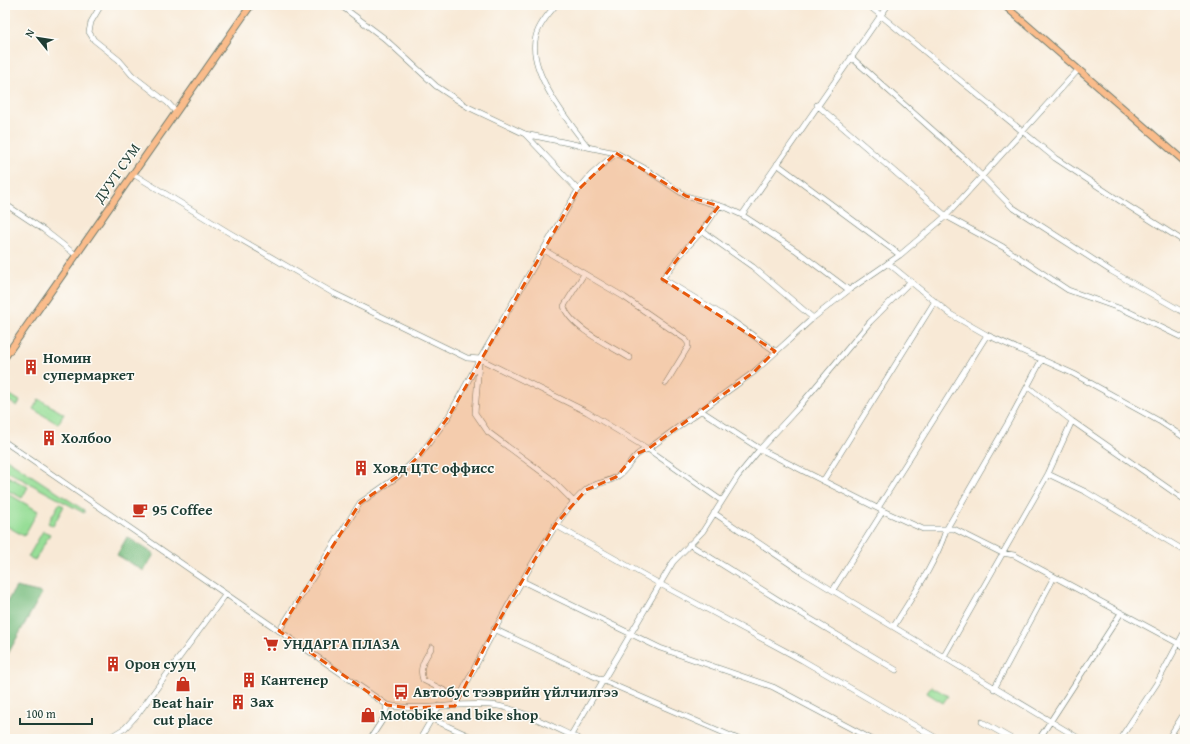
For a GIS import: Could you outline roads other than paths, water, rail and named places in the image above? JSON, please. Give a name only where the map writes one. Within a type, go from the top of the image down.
[{"type":"main road","name":"ДУУТ СУМ","points":[[5,357],[251,5]]},
{"type":"main road","points":[[1004,5],[1185,162]]},
{"type":"street","points":[[101,5],[91,22],[89,32],[94,40],[119,60],[132,75],[168,102],[176,112]]},
{"type":"street","points":[[340,5],[384,38],[426,77],[450,96],[478,113],[525,134],[616,153],[644,168],[686,196],[742,215],[797,251],[849,290]]},
{"type":"street","points":[[556,5],[546,17],[536,37],[536,53],[540,70],[553,100],[587,146]]},
{"type":"street","points":[[868,5],[1055,158],[1185,242]]},
{"type":"street","points":[[742,215],[817,105],[888,5]]},
{"type":"street","points":[[851,57],[984,176],[1002,198],[1012,207],[1111,271],[1185,313]]},
{"type":"street","points":[[455,706],[494,629],[522,581],[555,525],[574,502],[596,483],[616,477],[624,471],[636,454],[648,449],[754,372],[775,351],[813,318],[849,290],[900,255],[946,216],[984,176],[1079,69]]},
{"type":"street","points":[[817,105],[946,216],[1003,247],[1068,290],[1126,312],[1185,339]]},
{"type":"street","points":[[525,134],[578,190]]},
{"type":"street","points":[[279,631],[360,502],[397,477],[420,455],[449,416],[480,359],[578,190],[590,175],[616,153]]},
{"type":"street","points":[[777,164],[900,255]]},
{"type":"street","points":[[132,174],[333,293],[467,358],[480,359],[587,412],[648,449],[722,500]]},
{"type":"street","points":[[5,204],[44,230],[76,255]]},
{"type":"street","points":[[719,206],[702,231],[663,278],[731,320],[775,351]]},
{"type":"street","points":[[702,231],[753,268],[813,318]]},
{"type":"street","points":[[544,250],[630,301],[685,338],[688,342],[688,347],[666,383]]},
{"type":"street","points":[[888,263],[950,314],[987,335],[1074,374],[1159,421],[1185,438]]},
{"type":"street","points":[[584,274],[564,306],[566,313],[579,325],[630,358]]},
{"type":"street","points":[[571,736],[632,634],[672,562],[704,531],[738,476],[760,450],[797,409],[870,322],[911,281]]},
{"type":"street","points":[[823,481],[935,301]]},
{"type":"street","points":[[833,590],[987,335]]},
{"type":"street","points":[[480,359],[475,413],[488,432],[550,478],[574,502]]},
{"type":"street","points":[[894,626],[937,556],[946,530],[1028,387],[1042,359]]},
{"type":"street","points":[[1028,387],[1072,421],[1185,500]]},
{"type":"street","points":[[700,410],[760,450],[880,510],[923,529],[954,530],[1002,552],[1014,555],[1185,647]]},
{"type":"street","points":[[944,656],[1002,552],[1048,474],[1072,421]]},
{"type":"street","points":[[5,442],[387,705],[409,708],[485,704],[506,708],[579,739]]},
{"type":"street","points":[[1048,474],[1086,492],[1185,551]]},
{"type":"street","points":[[714,513],[833,590],[944,656],[994,689],[1080,739]]},
{"type":"street","points":[[555,525],[660,584],[802,660],[938,739]]},
{"type":"street","points":[[689,544],[777,600],[896,670]]},
{"type":"street","points":[[994,689],[1054,577]]},
{"type":"street","points":[[522,581],[660,648],[773,687],[871,739]]},
{"type":"street","points":[[106,739],[125,728],[138,715],[226,594]]},
{"type":"street","points":[[1040,739],[1050,721],[1121,613]]},
{"type":"street","points":[[494,629],[604,681],[738,739]]},
{"type":"street","points":[[1120,739],[1156,683],[1185,631]]},
{"type":"street","points":[[432,647],[423,663],[421,673],[423,680],[459,698]]},
{"type":"street","points":[[370,739],[385,716],[387,705]]},
{"type":"street","points":[[420,739],[439,706]]},
{"type":"street","points":[[1168,739],[1185,712]]},
{"type":"street","points":[[432,719],[476,739]]},
{"type":"street","points":[[982,722],[1012,739]]},
{"type":"place","name":"Номин супермаркет","points":[[31,367]]},
{"type":"place","name":"Холбоо","points":[[49,438]]},
{"type":"place","name":"Ховд ЦТС оффисс","points":[[361,468]]},
{"type":"place","name":"95 Coffee","points":[[140,510]]},
{"type":"place","name":"УНДАРГА ПЛАЗА","points":[[271,644]]},
{"type":"place","name":"Орон сууц","points":[[113,664]]},
{"type":"place","name":"Кантенер","points":[[249,680]]},
{"type":"place","name":"Beat hair cut place","points":[[183,684]]},
{"type":"place","name":"Автобус тээврийн үйлчилгээ","points":[[401,692]]},
{"type":"place","name":"Зах","points":[[238,702]]},
{"type":"place","name":"Motobike and bike shop","points":[[368,715]]}]
